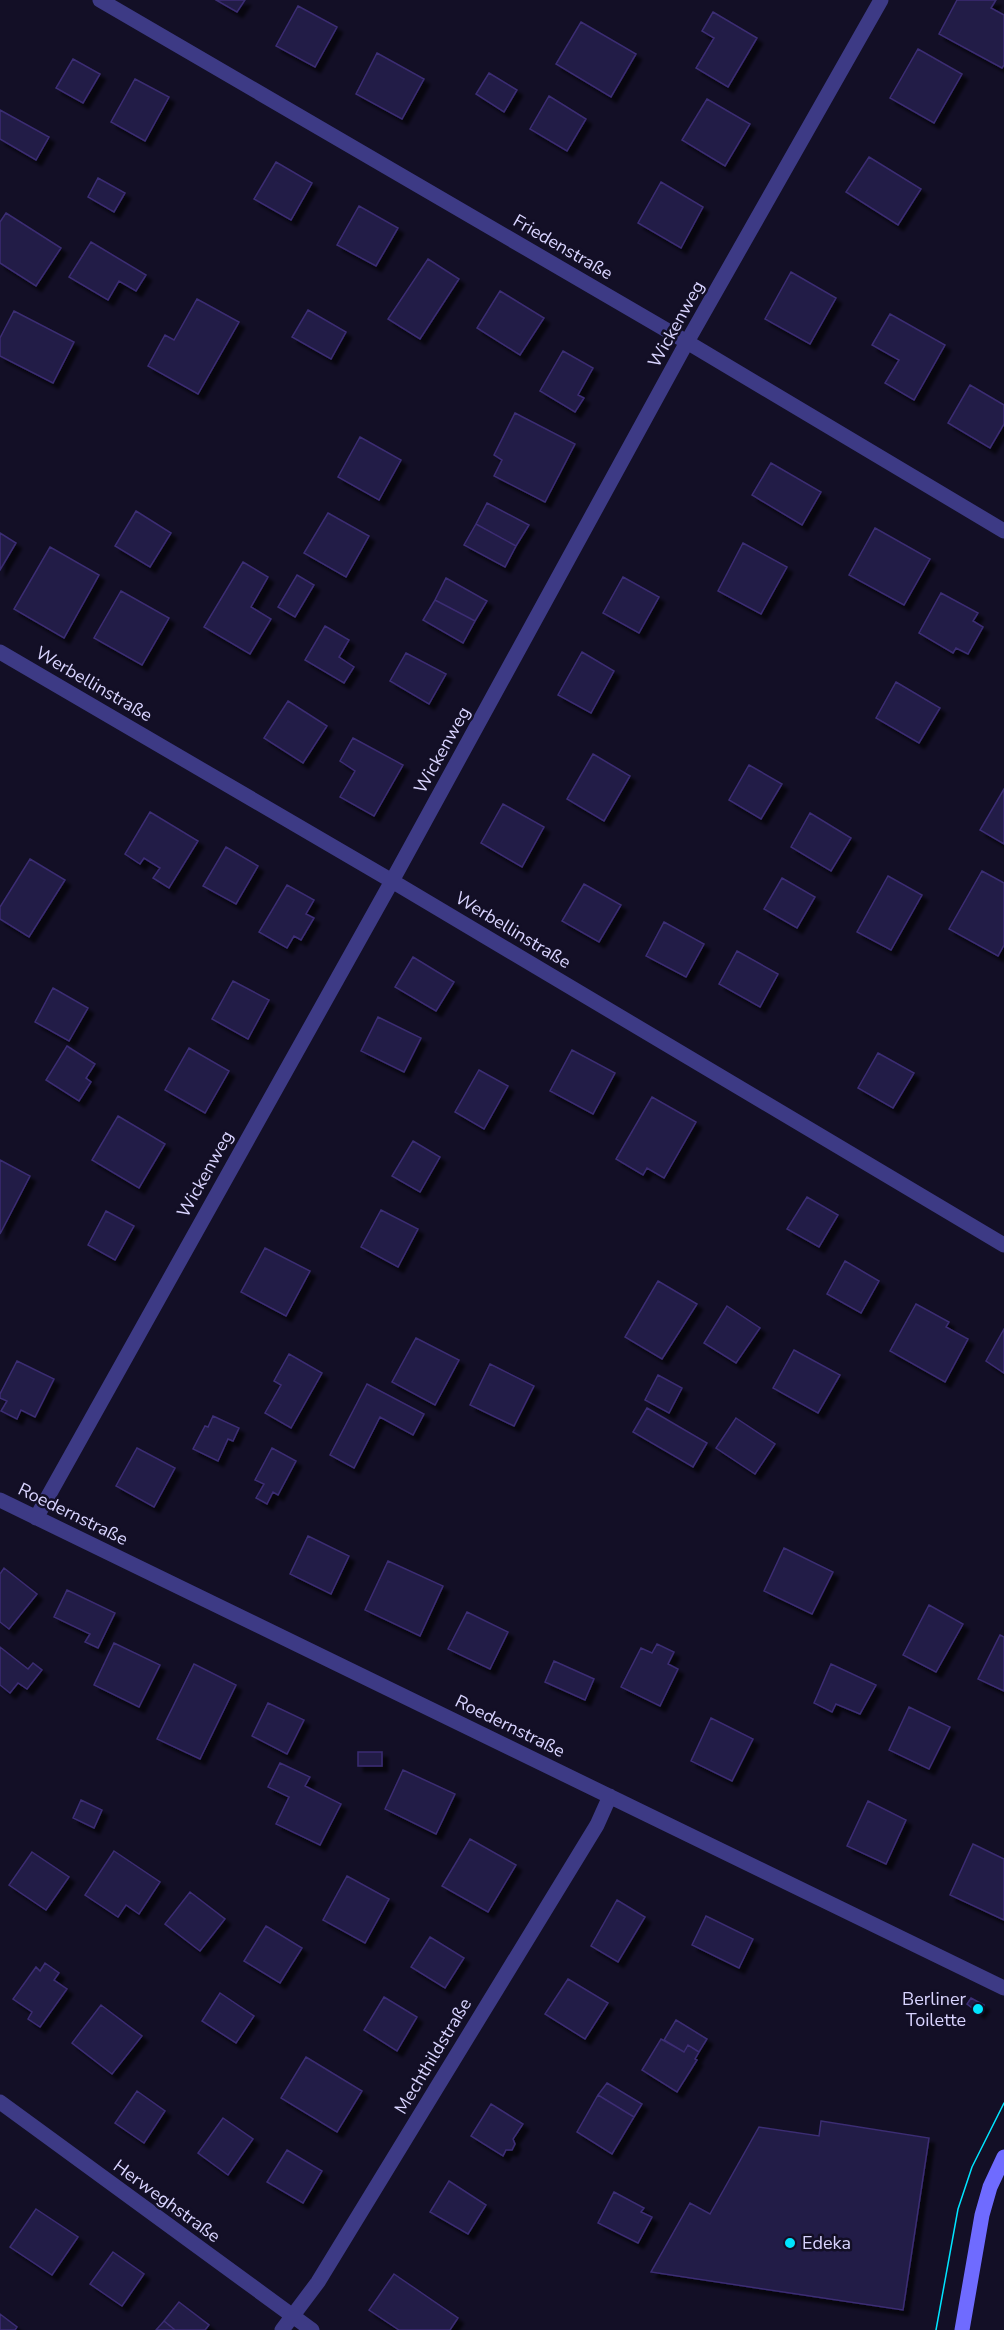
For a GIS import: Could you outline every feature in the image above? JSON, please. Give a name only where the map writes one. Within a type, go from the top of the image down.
[{"type":"main road","points":[[965,2330],[982,2215],[990,2187],[1004,2157]]},
{"type":"street","name":"Friedenstraße","points":[[100,0],[687,342],[1004,531]]},
{"type":"street","name":"Wickenweg","points":[[36,1518],[392,881],[687,342],[881,0]]},
{"type":"street","name":"Werbellinstraße","points":[[0,652],[392,881],[1004,1245]]},
{"type":"street","name":"Roedernstraße","points":[[0,1500],[1004,1988]]},
{"type":"street","name":"Mechthildstraße","points":[[282,2330],[318,2282],[597,1825],[610,1796]]},
{"type":"street","name":"Herweghstraße","points":[[0,2102],[312,2330]]},
{"type":"building","points":[[216,0],[245,0],[237,12]]},
{"type":"building","points":[[957,0],[996,0],[991,8],[1004,15],[1004,65],[1002,68],[939,34]]},
{"type":"building","points":[[298,6],[337,27],[315,67],[276,46]]},
{"type":"building","points":[[713,12],[757,38],[728,87],[696,68],[714,38],[702,31]]},
{"type":"building","points":[[581,22],[636,54],[611,97],[556,64]]},
{"type":"building","points":[[918,49],[962,74],[934,123],[890,98]]},
{"type":"building","points":[[377,53],[424,79],[402,119],[356,94]]},
{"type":"building","points":[[73,59],[100,74],[83,103],[56,88]]},
{"type":"building","points":[[489,73],[517,90],[504,112],[476,94]]},
{"type":"building","points":[[135,79],[169,97],[145,141],[111,122]]},
{"type":"building","points":[[549,96],[586,119],[567,151],[530,129]]},
{"type":"building","points":[[707,99],[750,124],[725,166],[682,140]]},
{"type":"building","points":[[0,110],[49,137],[36,160],[0,139]]},
{"type":"building","points":[[869,157],[921,189],[898,225],[846,192]]},
{"type":"building","points":[[276,162],[312,183],[291,220],[254,199]]},
{"type":"building","points":[[98,178],[125,193],[114,212],[88,197]]},
{"type":"building","points":[[661,182],[703,207],[681,248],[638,223]]},
{"type":"building","points":[[359,206],[398,228],[376,266],[337,245]]},
{"type":"building","points":[[6,213],[61,248],[36,286],[0,263],[0,222]]},
{"type":"building","points":[[91,242],[146,275],[136,291],[119,281],[108,300],[69,277]]},
{"type":"building","points":[[428,259],[459,279],[420,339],[388,319]]},
{"type":"building","points":[[791,272],[836,298],[810,344],[765,319]]},
{"type":"building","points":[[500,291],[544,318],[520,355],[477,328]]},
{"type":"building","points":[[197,299],[239,322],[198,394],[148,366],[165,335],[174,340]]},
{"type":"building","points":[[308,310],[346,332],[331,359],[292,337]]},
{"type":"building","points":[[14,311],[74,342],[53,383],[0,356],[0,338]]},
{"type":"building","points":[[890,314],[945,345],[914,400],[885,383],[899,360],[872,345]]},
{"type":"building","points":[[563,351],[593,368],[578,395],[584,398],[575,412],[540,391]]},
{"type":"building","points":[[970,385],[1004,405],[1004,424],[990,448],[948,423]]},
{"type":"building","points":[[515,413],[575,444],[545,502],[494,476],[502,460],[494,455]]},
{"type":"building","points":[[360,437],[401,460],[379,500],[338,477]]},
{"type":"building","points":[[771,463],[821,492],[802,525],[752,495]]},
{"type":"building","points":[[487,503],[529,525],[516,546],[476,524]]},
{"type":"building","points":[[136,511],[171,533],[150,567],[115,546]]},
{"type":"building","points":[[328,513],[369,536],[346,577],[304,553]]},
{"type":"building","points":[[476,524],[516,546],[505,567],[464,545]]},
{"type":"building","points":[[875,528],[930,559],[904,605],[849,575]]},
{"type":"building","points":[[0,533],[16,543],[0,570]]},
{"type":"building","points":[[743,543],[787,567],[761,614],[718,591]]},
{"type":"building","points":[[50,547],[99,575],[64,638],[14,609]]},
{"type":"building","points":[[243,562],[268,577],[251,607],[271,619],[250,654],[204,627]]},
{"type":"building","points":[[297,575],[314,585],[295,617],[278,607]]},
{"type":"building","points":[[623,577],[659,597],[639,633],[603,613]]},
{"type":"building","points":[[446,578],[487,601],[475,621],[435,600]]},
{"type":"building","points":[[121,591],[169,618],[142,665],[94,638]]},
{"type":"building","points":[[941,593],[978,613],[973,621],[983,627],[968,654],[956,648],[953,653],[919,633]]},
{"type":"building","points":[[435,600],[475,621],[463,643],[423,620]]},
{"type":"building","points":[[325,626],[349,640],[339,657],[354,667],[344,683],[305,660]]},
{"type":"building","points":[[582,652],[614,671],[591,713],[558,695]]},
{"type":"building","points":[[406,653],[446,674],[429,704],[390,681]]},
{"type":"building","points":[[896,682],[940,708],[919,743],[876,718]]},
{"type":"building","points":[[288,701],[327,726],[303,763],[264,738]]},
{"type":"building","points":[[353,738],[403,765],[374,816],[340,797],[355,771],[340,761]]},
{"type":"building","points":[[593,754],[630,776],[604,821],[567,799]]},
{"type":"building","points":[[749,765],[782,784],[761,819],[729,800]]},
{"type":"building","points":[[1004,789],[1004,844],[980,830]]},
{"type":"building","points":[[503,804],[544,827],[522,867],[481,843]]},
{"type":"building","points":[[150,812],[198,841],[169,888],[153,878],[160,868],[144,858],[140,864],[125,854]]},
{"type":"building","points":[[810,813],[851,838],[831,871],[791,847]]},
{"type":"building","points":[[226,847],[258,866],[236,904],[203,886]]},
{"type":"building","points":[[30,859],[65,880],[29,937],[0,919],[0,907]]},
{"type":"building","points":[[982,871],[1004,883],[1004,945],[998,956],[949,929]]},
{"type":"building","points":[[888,876],[922,895],[891,950],[857,932]]},
{"type":"building","points":[[782,878],[815,897],[797,928],[764,909]]},
{"type":"building","points":[[584,884],[621,905],[599,942],[562,921]]},
{"type":"building","points":[[287,885],[314,900],[306,914],[314,918],[301,940],[294,936],[287,948],[259,932]]},
{"type":"building","points":[[664,922],[704,944],[686,977],[646,956]]},
{"type":"building","points":[[737,951],[778,974],[760,1007],[719,984]]},
{"type":"building","points":[[413,957],[454,982],[436,1011],[395,987]]},
{"type":"building","points":[[233,981],[269,1000],[248,1039],[212,1019]]},
{"type":"building","points":[[53,988],[88,1008],[69,1041],[35,1022]]},
{"type":"building","points":[[378,1017],[421,1038],[404,1072],[361,1051]]},
{"type":"building","points":[[67,1046],[95,1064],[86,1078],[91,1082],[79,1101],[46,1080]]},
{"type":"building","points":[[189,1048],[229,1071],[205,1113],[165,1090]]},
{"type":"building","points":[[572,1050],[615,1073],[593,1114],[550,1091]]},
{"type":"building","points":[[878,1053],[914,1073],[893,1108],[858,1088]]},
{"type":"building","points":[[479,1070],[508,1086],[484,1129],[455,1112]]},
{"type":"building","points":[[652,1097],[696,1122],[664,1178],[647,1168],[643,1175],[616,1159]]},
{"type":"building","points":[[118,1116],[165,1144],[139,1188],[92,1160]]},
{"type":"building","points":[[413,1141],[440,1157],[420,1192],[392,1176]]},
{"type":"building","points":[[0,1160],[30,1176],[0,1234]]},
{"type":"building","points":[[807,1197],[838,1215],[819,1247],[787,1229]]},
{"type":"building","points":[[381,1210],[418,1229],[398,1267],[361,1247]]},
{"type":"building","points":[[106,1211],[134,1226],[115,1260],[88,1245]]},
{"type":"building","points":[[265,1248],[310,1271],[286,1316],[241,1292]]},
{"type":"building","points":[[845,1261],[879,1281],[861,1313],[827,1294]]},
{"type":"building","points":[[658,1281],[697,1304],[662,1359],[625,1337]]},
{"type":"building","points":[[916,1304],[949,1322],[946,1327],[968,1339],[945,1382],[890,1351]]},
{"type":"building","points":[[727,1306],[760,1328],[736,1363],[704,1343]]},
{"type":"building","points":[[1004,1329],[1004,1373],[986,1361]]},
{"type":"building","points":[[416,1338],[459,1360],[435,1405],[392,1382]]},
{"type":"building","points":[[794,1350],[840,1375],[818,1413],[773,1388]]},
{"type":"building","points":[[289,1354],[322,1373],[291,1428],[265,1413],[281,1385],[274,1381]]},
{"type":"building","points":[[17,1361],[54,1379],[35,1417],[21,1410],[17,1419],[1,1411],[7,1401],[0,1398],[0,1394]]},
{"type":"building","points":[[490,1364],[534,1386],[514,1426],[470,1405]]},
{"type":"building","points":[[658,1375],[682,1388],[669,1413],[645,1400]]},
{"type":"building","points":[[367,1384],[424,1414],[413,1435],[380,1417],[354,1468],[330,1455]]},
{"type":"building","points":[[647,1408],[707,1443],[693,1467],[633,1432]]},
{"type":"building","points":[[213,1416],[239,1428],[233,1441],[228,1439],[218,1461],[193,1449]]},
{"type":"building","points":[[736,1418],[775,1444],[755,1474],[716,1448]]},
{"type":"building","points":[[137,1448],[175,1468],[154,1507],[116,1486]]},
{"type":"building","points":[[272,1448],[296,1461],[278,1495],[273,1492],[267,1504],[256,1498],[264,1484],[255,1480]]},
{"type":"building","points":[[308,1536],[349,1556],[331,1594],[290,1574]]},
{"type":"building","points":[[784,1548],[833,1572],[812,1614],[764,1591]]},
{"type":"building","points":[[388,1561],[443,1586],[420,1636],[365,1610]]},
{"type":"building","points":[[4,1568],[37,1594],[9,1629],[0,1622],[0,1574]]},
{"type":"building","points":[[67,1590],[115,1613],[98,1648],[85,1642],[90,1634],[54,1617]]},
{"type":"building","points":[[929,1605],[963,1624],[936,1672],[903,1655]]},
{"type":"building","points":[[467,1612],[508,1632],[490,1669],[448,1649]]},
{"type":"building","points":[[1000,1635],[1004,1637],[1004,1691],[978,1679]]},
{"type":"building","points":[[114,1643],[160,1665],[139,1707],[94,1685]]},
{"type":"building","points":[[657,1644],[674,1652],[668,1664],[678,1669],[660,1706],[621,1687],[641,1648],[652,1653]]},
{"type":"building","points":[[0,1647],[28,1669],[33,1663],[42,1670],[27,1689],[18,1683],[10,1693],[0,1685]]},
{"type":"building","points":[[554,1661],[594,1679],[585,1700],[545,1682]]},
{"type":"building","points":[[194,1664],[236,1685],[200,1759],[157,1739]]},
{"type":"building","points":[[831,1664],[876,1685],[860,1714],[836,1704],[832,1712],[814,1703]]},
{"type":"building","points":[[268,1703],[304,1720],[287,1754],[252,1736]]},
{"type":"building","points":[[909,1707],[950,1727],[929,1769],[889,1750]]},
{"type":"building","points":[[711,1718],[753,1739],[732,1781],[691,1761]]},
{"type":"building","points":[[358,1752],[382,1752],[382,1766],[358,1766]]},
{"type":"building","points":[[280,1763],[310,1777],[305,1786],[341,1804],[320,1845],[276,1824],[289,1797],[268,1787]]},
{"type":"building","points":[[403,1770],[455,1794],[436,1834],[385,1809]]},
{"type":"building","points":[[81,1800],[102,1810],[94,1828],[73,1818]]},
{"type":"building","points":[[868,1801],[906,1820],[886,1864],[847,1846]]},
{"type":"building","points":[[470,1839],[516,1865],[488,1912],[442,1886]]},
{"type":"building","points":[[973,1844],[1004,1859],[1004,1920],[950,1895]]},
{"type":"building","points":[[114,1851],[160,1882],[139,1914],[126,1905],[118,1917],[85,1895]]},
{"type":"building","points":[[32,1852],[69,1877],[46,1910],[9,1885]]},
{"type":"building","points":[[347,1876],[389,1899],[365,1943],[323,1920]]},
{"type":"building","points":[[190,1892],[225,1919],[200,1951],[165,1924]]},
{"type":"building","points":[[617,1900],[645,1917],[618,1962],[591,1946]]},
{"type":"building","points":[[706,1916],[753,1939],[739,1968],[692,1945]]},
{"type":"building","points":[[266,1926],[302,1948],[280,1983],[244,1961]]},
{"type":"building","points":[[430,1937],[464,1958],[445,1988],[411,1967]]},
{"type":"building","points":[[45,1963],[59,1973],[54,1980],[67,1989],[40,2027],[28,2019],[32,2012],[13,1999],[36,1967],[40,1971]]},
{"type":"building","points":[[568,1979],[608,2003],[585,2039],[545,2014]]},
{"type":"building","points":[[220,1993],[254,2016],[236,2043],[202,2021]]},
{"type":"building","points":[[384,1997],[417,2017],[397,2051],[364,2030]]},
{"type":"building","name":"Berliner Toilette","points":[[971,1998],[984,2005],[979,2013],[967,2004]]},
{"type":"building","points":[[101,2005],[142,2036],[112,2074],[72,2043]]},
{"type":"building","points":[[676,2020],[707,2039],[699,2052],[688,2045],[684,2052],[664,2040]]},
{"type":"building","points":[[661,2039],[684,2052],[688,2045],[699,2052],[695,2059],[697,2060],[677,2092],[642,2070]]},
{"type":"building","points":[[306,2057],[362,2091],[337,2132],[281,2098]]},
{"type":"building","points":[[607,2083],[642,2104],[634,2117],[598,2095]]},
{"type":"building","points":[[137,2091],[165,2111],[144,2143],[115,2123]]},
{"type":"building","points":[[598,2095],[634,2117],[612,2154],[577,2132]]},
{"type":"building","points":[[491,2104],[523,2124],[513,2139],[515,2144],[512,2150],[506,2150],[503,2156],[471,2136]]},
{"type":"building","points":[[223,2118],[253,2139],[228,2175],[198,2153]]},
{"type":"building","name":"Edeka","points":[[821,2121],[929,2138],[903,2310],[651,2272],[690,2203],[710,2214],[759,2127],[819,2136]]},
{"type":"building","points":[[287,2150],[322,2171],[303,2203],[267,2182]]},
{"type":"building","points":[[449,2181],[486,2205],[468,2234],[430,2212]]},
{"type":"building","points":[[614,2192],[644,2208],[641,2212],[652,2217],[638,2243],[598,2223]]},
{"type":"building","points":[[36,2209],[78,2237],[52,2275],[10,2247]]},
{"type":"building","points":[[113,2252],[144,2274],[122,2306],[90,2284]]},
{"type":"building","points":[[394,2274],[458,2318],[450,2330],[399,2330],[369,2310]]},
{"type":"building","points":[[179,2302],[209,2325],[205,2330],[175,2330],[164,2321]]},
{"type":"building","points":[[0,2314],[17,2327],[15,2330],[0,2330]]},
{"type":"building","points":[[164,2321],[175,2330],[156,2330]]},
{"type":"tram line","points":[[936,2330],[958,2209],[972,2167],[1004,2103]]},
{"type":"place","name":"Berliner Toilette","points":[[978,2009]]},
{"type":"place","name":"Edeka","points":[[790,2243]]}]
